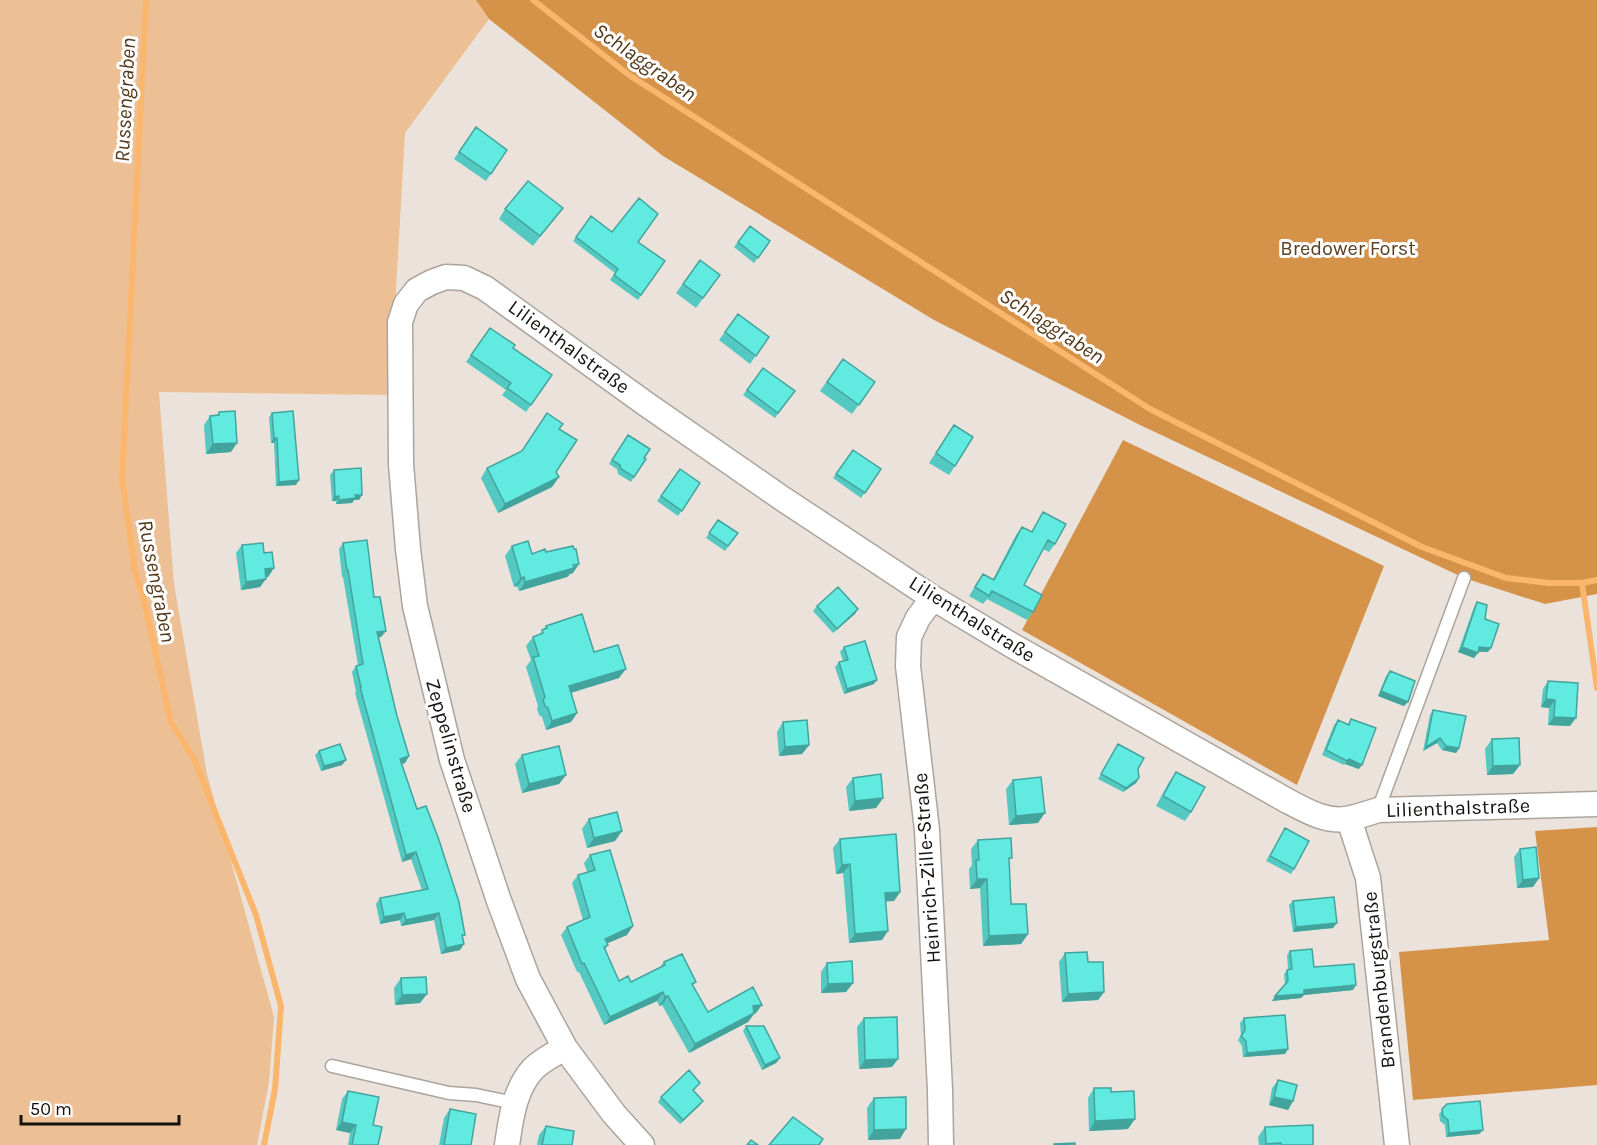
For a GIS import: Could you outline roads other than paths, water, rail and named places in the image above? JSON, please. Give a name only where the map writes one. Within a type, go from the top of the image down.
[{"type":"street","name":"Lilienthalstraße","points":[[406,304],[417,290],[446,277],[464,278],[485,288],[783,499],[933,597],[1013,646],[1284,800],[1320,816],[1349,819],[1378,810],[1597,804]]},
{"type":"street","name":"Zeppelinstraße","points":[[406,304],[400,322],[401,464],[408,549],[415,606],[452,760],[499,901],[528,979],[565,1048],[614,1114],[642,1145]]},
{"type":"street","name":"Heinrich-Zille-Straße","points":[[933,597],[918,618],[909,637],[908,666],[927,830],[940,1090],[940,1145]]},
{"type":"street","name":"Brandenburgstraße","points":[[1349,819],[1368,878],[1397,1145]]},
{"type":"street","points":[[507,1145],[514,1103],[522,1085],[533,1070],[547,1058],[565,1048]]},
{"type":"lane","points":[[1378,810],[1464,578]]},
{"type":"lane","points":[[332,1066],[449,1093],[476,1095],[514,1103]]},
{"type":"waterway","name":"Russengraben","points":[[146,0],[122,478],[135,571],[171,722],[194,759],[256,915],[281,1006],[275,1089],[264,1145]]},
{"type":"waterway","name":"Schlaggraben","points":[[533,0],[629,75],[1150,409],[1422,547],[1506,578],[1549,583],[1582,583],[1597,580]]},
{"type":"waterway","points":[[1582,583],[1597,688]]},
{"type":"park label","name":"Bredower Forst","points":[[1348,248]]}]
